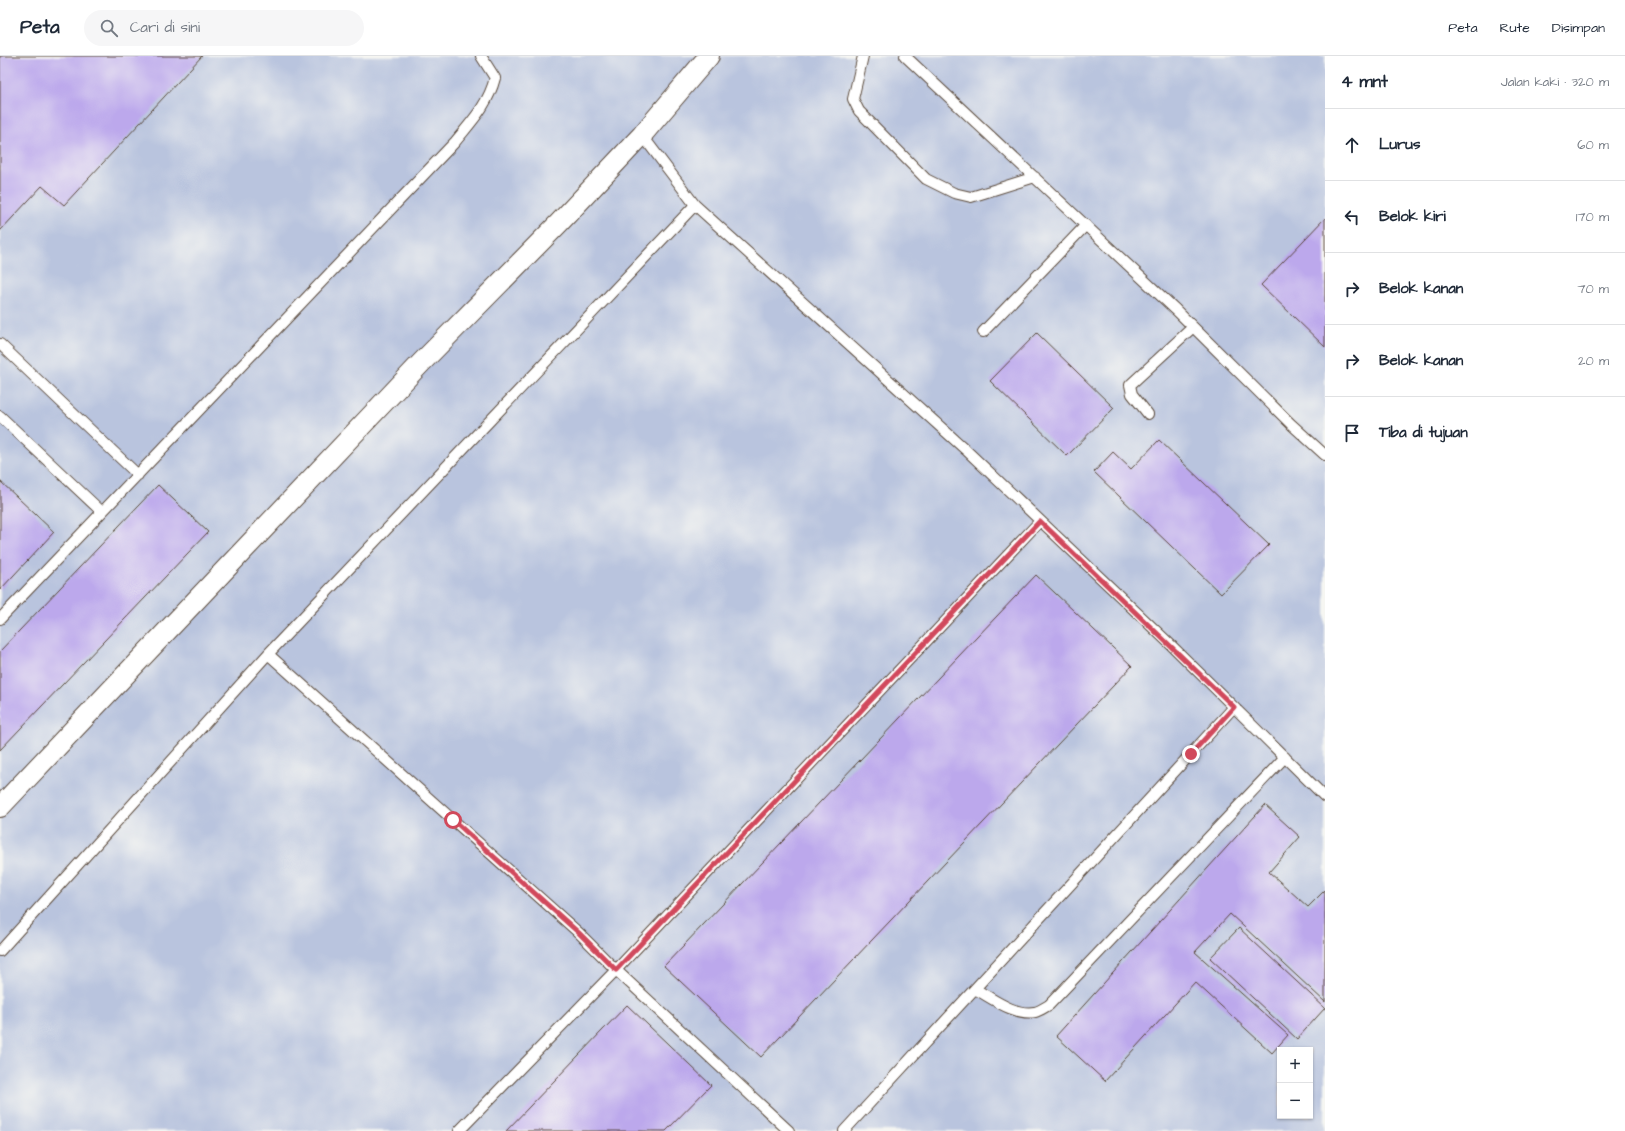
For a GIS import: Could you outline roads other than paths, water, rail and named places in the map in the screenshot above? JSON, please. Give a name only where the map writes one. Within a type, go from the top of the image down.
[{"type":"street","points":[[0,807],[421,363],[559,223],[642,135],[709,56]]},
{"type":"lane","points":[[0,619],[455,142],[482,110],[492,90],[495,78],[481,56]]},
{"type":"lane","points":[[863,56],[853,100],[859,110],[926,179],[954,194],[972,197],[1035,177]]},
{"type":"lane","points":[[906,56],[1086,225],[1193,327],[1292,425],[1325,455]]},
{"type":"lane","points":[[642,135],[695,206],[966,450],[1234,707],[1325,797]]},
{"type":"lane","points":[[0,951],[268,654],[695,206]]},
{"type":"lane","points":[[983,332],[1086,225]]},
{"type":"lane","points":[[1148,414],[1132,394],[1130,385],[1193,327]]},
{"type":"lane","points":[[0,344],[138,475]]},
{"type":"lane","points":[[0,416],[102,512]]},
{"type":"lane","points":[[459,1131],[616,970],[1040,521]]},
{"type":"lane","points":[[268,654],[579,933],[616,970],[789,1131]]},
{"type":"lane","points":[[844,1131],[1234,707]]},
{"type":"lane","points":[[975,989],[1011,1009],[1022,1012],[1036,1012],[1049,1005],[1285,757]]}]
